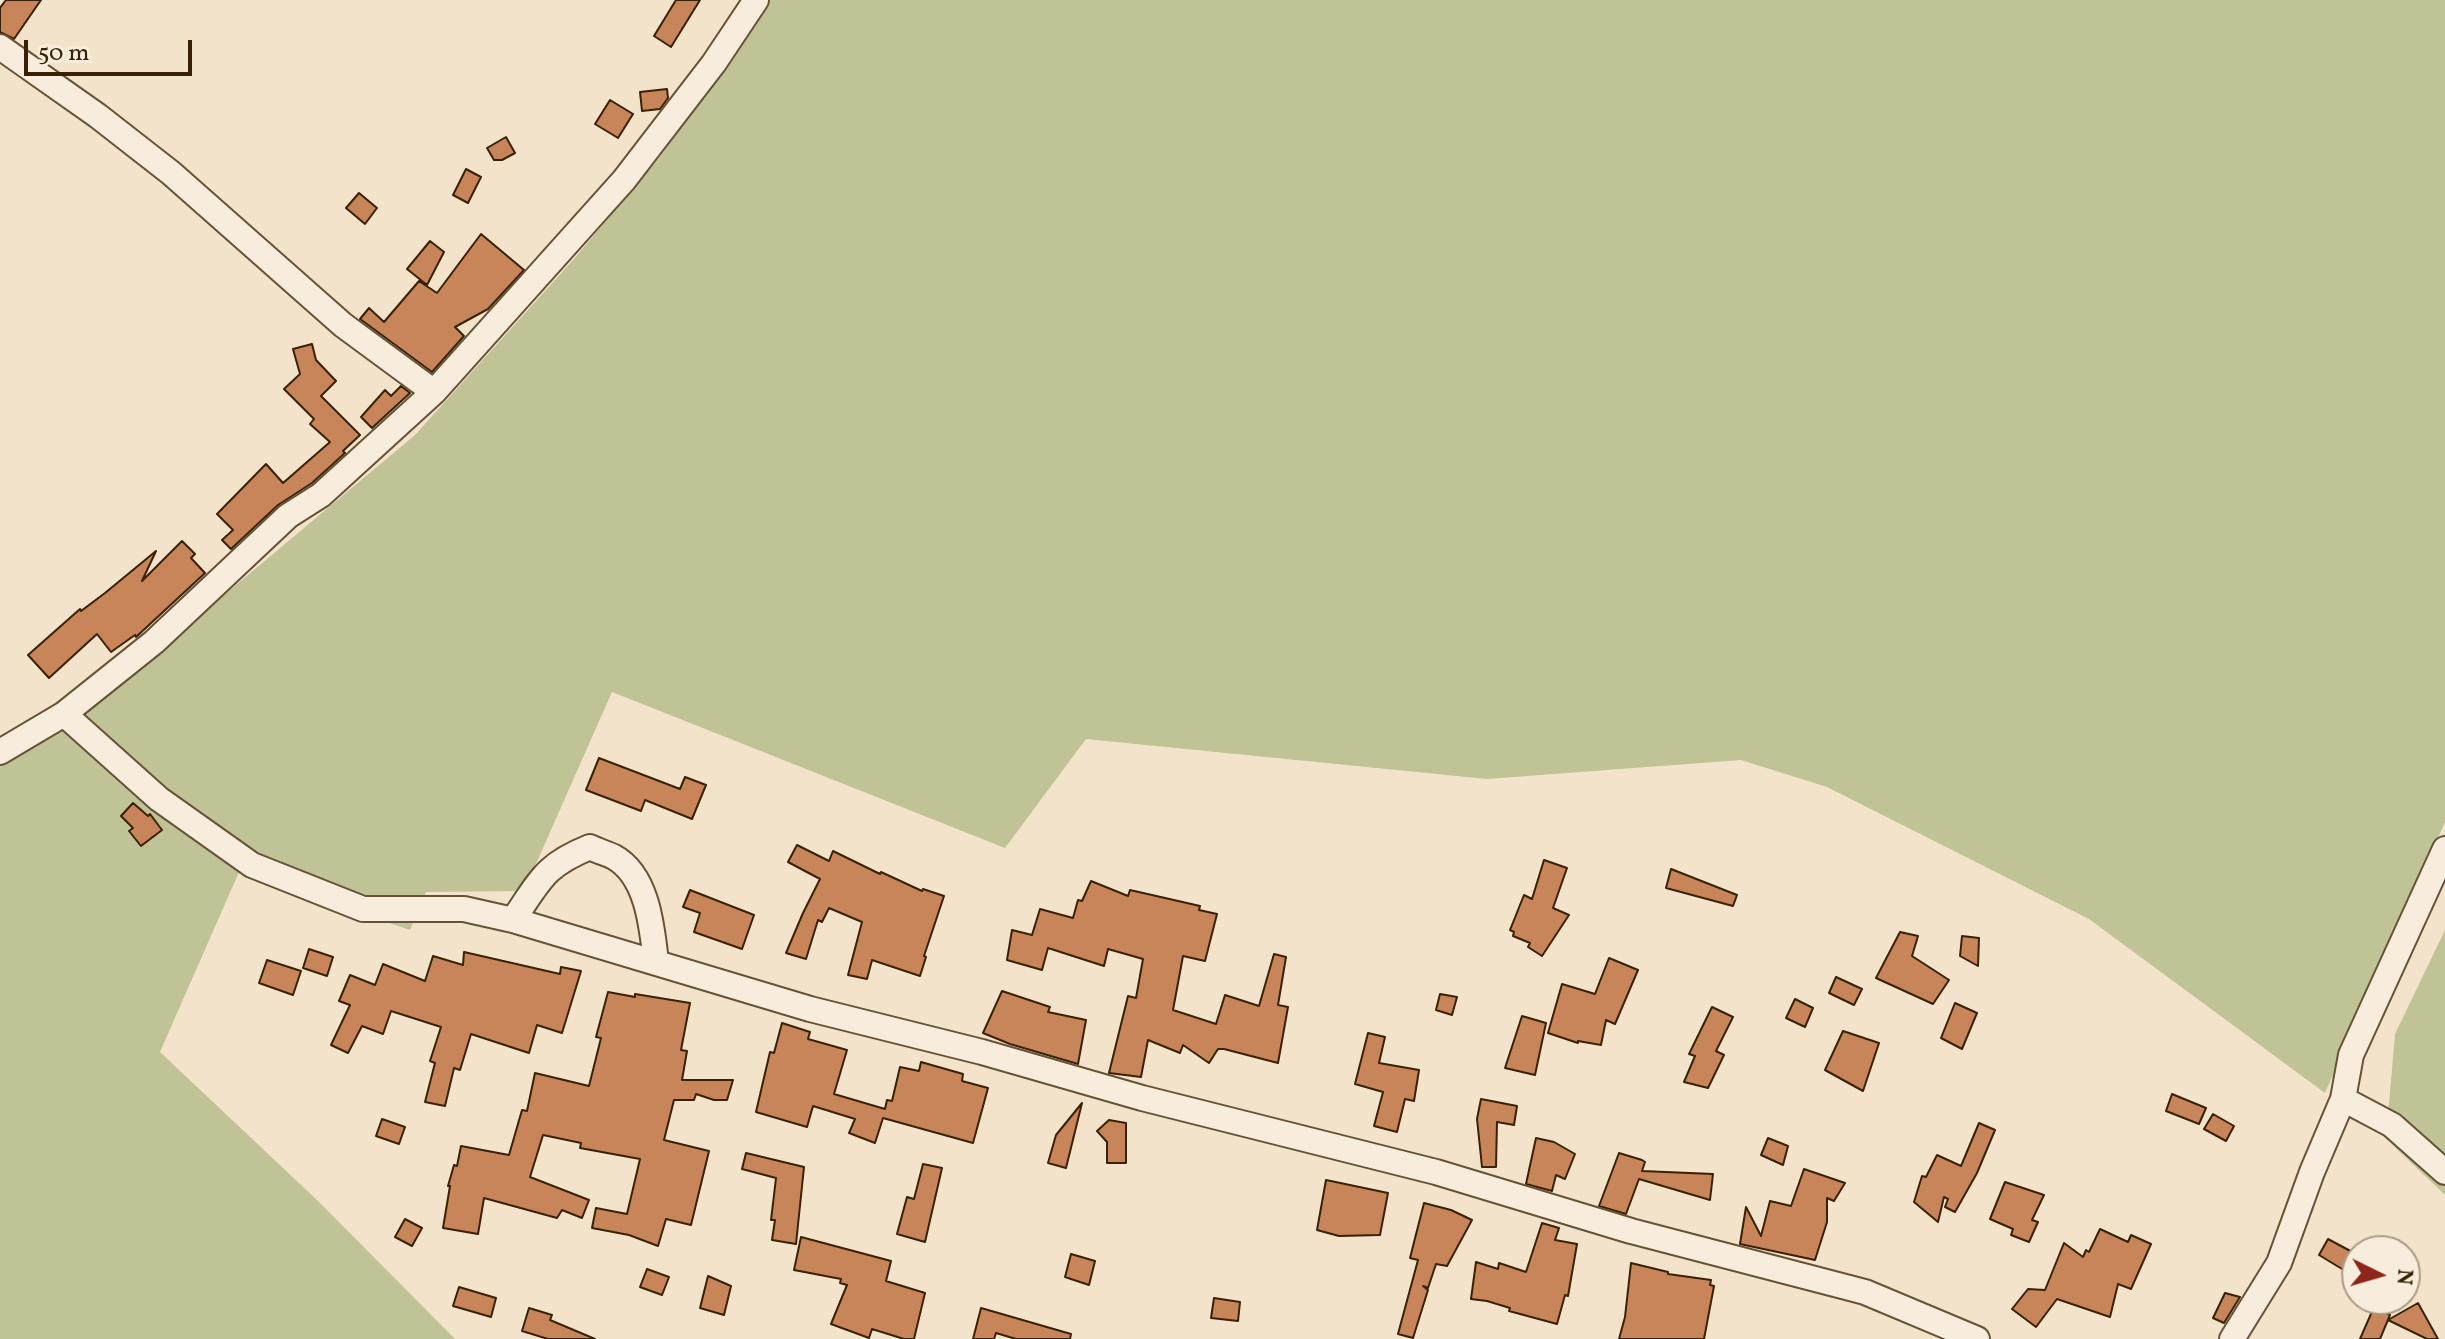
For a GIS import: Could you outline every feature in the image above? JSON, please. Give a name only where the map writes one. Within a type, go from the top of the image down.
[{"type":"street","points":[[0,752],[64,714],[154,642],[288,516],[321,495],[434,392],[624,180],[714,63],[756,0]]},
{"type":"street","points":[[0,47],[98,116],[171,173],[343,325],[434,392]]},
{"type":"street","points":[[64,714],[159,799],[252,865],[363,909],[464,909],[513,920],[810,1009],[982,1052],[1142,1098],[1436,1172],[1631,1231],[1865,1292],[1977,1339]]},
{"type":"street","points":[[513,920],[546,871],[562,859],[590,847],[617,859],[640,886],[650,917],[656,962]]},
{"type":"street","points":[[2232,1339],[2279,1263],[2343,1099],[2351,1055],[2445,849]]},
{"type":"street","points":[[2343,1099],[2392,1125],[2445,1172]]},
{"type":"green space","points":[[771,0],[2445,0],[2445,822],[2325,1093],[2089,919],[1827,787],[1741,760],[1487,779],[1086,739],[1005,848],[612,692],[524,891],[426,892],[410,930],[239,872],[160,1052],[318,1201],[455,1339],[0,1339],[0,759],[125,672],[212,605],[415,435],[573,260],[660,157]]},
{"type":"green space","points":[[2445,930],[2445,1195],[2381,1134],[2389,1104],[2395,1034]]},
{"type":"building","points":[[6,0],[41,0],[14,39],[0,32],[0,8]]},
{"type":"building","points":[[676,0],[700,0],[671,47],[654,36]]},
{"type":"building","points":[[667,89],[668,98],[660,109],[642,111],[640,92]]},
{"type":"building","points":[[610,100],[633,114],[618,138],[595,124]]},
{"type":"building","points":[[506,137],[515,153],[502,160],[494,160],[487,148]]},
{"type":"building","points":[[466,169],[481,177],[468,203],[453,195]]},
{"type":"building","points":[[359,193],[377,208],[365,224],[346,208]]},
{"type":"building","points":[[481,234],[524,270],[488,309],[455,327],[464,336],[432,372],[360,319],[369,308],[384,322],[419,281],[437,293]]},
{"type":"building","points":[[430,241],[444,252],[427,285],[407,269]]},
{"type":"building","points":[[312,344],[316,360],[336,381],[321,396],[360,435],[312,483],[278,505],[231,549],[222,540],[233,530],[217,514],[266,464],[283,483],[330,442],[310,424],[314,419],[284,389],[300,374],[293,349]]},
{"type":"building","points":[[401,386],[410,393],[372,428],[361,417],[385,390],[391,396]]},
{"type":"building","points":[[182,541],[195,554],[191,558],[205,573],[136,637],[111,652],[97,634],[49,678],[28,655],[80,609],[105,593],[156,551],[142,581]]},
{"type":"building","points":[[599,758],[680,789],[685,777],[706,785],[692,819],[645,800],[641,811],[586,790]]},
{"type":"building","points":[[133,803],[148,816],[150,814],[162,830],[141,846],[129,831],[133,828],[121,816]]},
{"type":"building","points":[[797,845],[829,861],[833,851],[880,874],[922,891],[944,896],[920,976],[872,960],[867,979],[848,975],[862,922],[829,908],[822,922],[818,920],[806,959],[786,953],[820,879],[788,862]]},
{"type":"building","points":[[1544,860],[1567,868],[1553,908],[1569,915],[1542,956],[1528,947],[1530,943],[1513,936],[1514,932],[1510,930],[1524,895],[1532,899]]},
{"type":"building","points":[[1671,869],[1737,895],[1733,906],[1666,888]]},
{"type":"building","points":[[1091,881],[1128,896],[1130,890],[1200,906],[1199,910],[1217,914],[1205,961],[1183,956],[1173,1010],[1216,1024],[1225,995],[1259,1006],[1274,954],[1286,957],[1278,1005],[1288,1007],[1278,1063],[1218,1049],[1209,1063],[1183,1045],[1180,1053],[1148,1040],[1141,1077],[1109,1073],[1128,996],[1136,998],[1143,959],[1108,949],[1104,966],[1048,948],[1042,970],[1007,960],[1012,930],[1032,935],[1040,909],[1073,918],[1078,900],[1082,901]]},
{"type":"building","points":[[690,890],[754,915],[742,949],[694,932],[700,913],[683,907]]},
{"type":"building","points":[[1900,932],[1918,936],[1912,956],[1949,980],[1933,1004],[1876,978]]},
{"type":"building","points":[[1962,936],[1979,938],[1978,966],[1960,956]]},
{"type":"building","points":[[309,949],[333,957],[327,976],[303,968]]},
{"type":"building","points":[[464,952],[560,974],[561,967],[581,971],[562,1033],[537,1025],[529,1053],[471,1034],[460,1070],[454,1068],[445,1106],[425,1102],[435,1063],[430,1061],[441,1027],[391,1011],[383,1034],[362,1026],[348,1053],[331,1045],[350,1005],[339,1001],[350,975],[375,985],[383,964],[425,981],[433,956],[463,965]]},
{"type":"building","points":[[1609,958],[1638,970],[1615,1024],[1606,1020],[1601,1045],[1578,1043],[1548,1033],[1562,984],[1595,994]]},
{"type":"building","points":[[267,960],[301,971],[293,995],[259,983]]},
{"type":"building","points":[[1836,977],[1862,989],[1854,1005],[1829,993]]},
{"type":"building","points":[[1002,991],[1050,1007],[1048,1012],[1086,1020],[1078,1064],[983,1033]]},
{"type":"building","points":[[608,992],[690,1003],[681,1050],[687,1051],[682,1080],[733,1080],[727,1100],[714,1100],[696,1094],[694,1100],[674,1100],[664,1140],[709,1151],[691,1225],[666,1219],[658,1246],[629,1235],[592,1228],[596,1208],[627,1214],[640,1159],[580,1148],[581,1143],[543,1135],[530,1177],[589,1200],[582,1218],[562,1210],[557,1218],[484,1198],[478,1234],[443,1228],[448,1186],[461,1146],[509,1155],[522,1110],[527,1111],[535,1073],[589,1086],[601,1038],[596,1037]]},
{"type":"building","points":[[1440,994],[1457,997],[1452,1015],[1436,1010]]},
{"type":"building","points":[[1795,999],[1813,1008],[1805,1027],[1786,1018]]},
{"type":"building","points":[[1955,1003],[1977,1013],[1962,1049],[1941,1038]]},
{"type":"building","points":[[1712,1007],[1733,1017],[1716,1051],[1724,1055],[1708,1088],[1684,1082],[1695,1056],[1689,1054]]},
{"type":"building","points":[[1522,1016],[1546,1023],[1535,1075],[1505,1068]]},
{"type":"building","points":[[782,1023],[810,1032],[808,1039],[847,1050],[834,1094],[885,1109],[887,1100],[892,1101],[900,1067],[919,1071],[921,1062],[963,1074],[962,1081],[988,1088],[973,1143],[883,1118],[875,1143],[849,1133],[855,1119],[813,1106],[807,1127],[756,1112],[770,1052],[774,1053]]},
{"type":"building","points":[[1843,1031],[1879,1043],[1863,1091],[1825,1070]]},
{"type":"building","points":[[1368,1033],[1385,1037],[1379,1063],[1419,1070],[1414,1101],[1405,1099],[1397,1132],[1374,1126],[1383,1092],[1355,1084]]},
{"type":"building","points":[[2172,1094],[2206,1108],[2199,1124],[2166,1111]]},
{"type":"building","points":[[1481,1099],[1517,1106],[1514,1125],[1497,1122],[1496,1167],[1482,1167],[1477,1119]]},
{"type":"building","points":[[1082,1103],[1066,1168],[1048,1163],[1056,1135]]},
{"type":"building","points":[[2213,1114],[2234,1126],[2226,1141],[2204,1129]]},
{"type":"building","points":[[382,1119],[405,1127],[399,1144],[376,1136]]},
{"type":"building","points":[[1109,1120],[1126,1123],[1126,1163],[1107,1163],[1107,1142],[1097,1131]]},
{"type":"building","points":[[1979,1123],[1995,1130],[1977,1173],[1955,1212],[1945,1207],[1948,1199],[1944,1197],[1938,1222],[1914,1202],[1922,1176],[1926,1177],[1937,1155],[1961,1166]]},
{"type":"building","points":[[1536,1138],[1554,1142],[1575,1154],[1565,1179],[1556,1175],[1552,1191],[1526,1184]]},
{"type":"building","points":[[1768,1138],[1788,1146],[1783,1165],[1761,1155]]},
{"type":"building","points":[[746,1153],[804,1167],[796,1244],[772,1240],[776,1178],[742,1169]]},
{"type":"building","points":[[1619,1153],[1645,1162],[1642,1171],[1713,1174],[1710,1200],[1639,1179],[1626,1214],[1599,1206]]},
{"type":"building","points":[[923,1164],[942,1168],[925,1242],[897,1234],[907,1197],[914,1199]]},
{"type":"building","points":[[1804,1169],[1845,1183],[1834,1201],[1827,1198],[1827,1222],[1815,1260],[1740,1244],[1746,1207],[1761,1236],[1770,1201],[1791,1206]]},
{"type":"building","points":[[1326,1180],[1388,1193],[1380,1235],[1339,1236],[1317,1230]]},
{"type":"building","points":[[2005,1182],[2044,1195],[2032,1220],[2038,1222],[2029,1242],[2011,1235],[2013,1229],[1990,1219]]},
{"type":"building","points":[[1424,1203],[1451,1210],[1472,1220],[1447,1266],[1436,1264],[1428,1288],[1423,1286],[1428,1290],[1413,1338],[1398,1334],[1418,1260],[1410,1258]]},
{"type":"building","points":[[405,1219],[422,1228],[412,1246],[395,1237]]},
{"type":"building","points":[[1542,1223],[1559,1228],[1555,1240],[1577,1244],[1568,1296],[1565,1295],[1557,1324],[1509,1311],[1510,1308],[1487,1301],[1471,1299],[1476,1262],[1498,1269],[1499,1263],[1526,1272]]},
{"type":"building","points":[[2100,1229],[2128,1242],[2131,1235],[2151,1244],[2131,1289],[2118,1284],[2110,1317],[2057,1299],[2036,1327],[2012,1309],[2028,1289],[2045,1290],[2064,1243],[2083,1257],[2086,1250],[2089,1252]]},
{"type":"building","points":[[801,1237],[891,1261],[886,1281],[925,1293],[914,1339],[872,1329],[869,1338],[831,1324],[847,1285],[840,1283],[841,1279],[794,1270]]},
{"type":"building","points":[[2328,1239],[2341,1246],[2341,1268],[2319,1255]]},
{"type":"building","points":[[1071,1254],[1095,1261],[1089,1285],[1065,1277]]},
{"type":"building","points":[[1631,1263],[1668,1274],[1711,1280],[1710,1285],[1714,1286],[1704,1339],[1619,1339],[1625,1317]]},
{"type":"building","points":[[647,1269],[669,1277],[662,1295],[640,1287]]},
{"type":"building","points":[[708,1276],[731,1286],[724,1315],[700,1308]]},
{"type":"building","points":[[459,1287],[496,1298],[491,1317],[453,1306]]},
{"type":"building","points":[[2225,1293],[2240,1297],[2224,1323],[2213,1318]]},
{"type":"building","points":[[1214,1298],[1240,1302],[1238,1321],[1211,1318]]},
{"type":"building","points":[[529,1308],[552,1315],[550,1320],[595,1339],[548,1339],[522,1331]]},
{"type":"building","points":[[981,1308],[1071,1334],[1070,1339],[1016,1339],[996,1333],[994,1339],[973,1339]]},
{"type":"building","points":[[2421,1308],[2438,1339],[2427,1339],[2388,1320],[2397,1315],[2421,1315]]},
{"type":"building","points":[[2370,1315],[2390,1315],[2380,1339],[2360,1339]]}]
